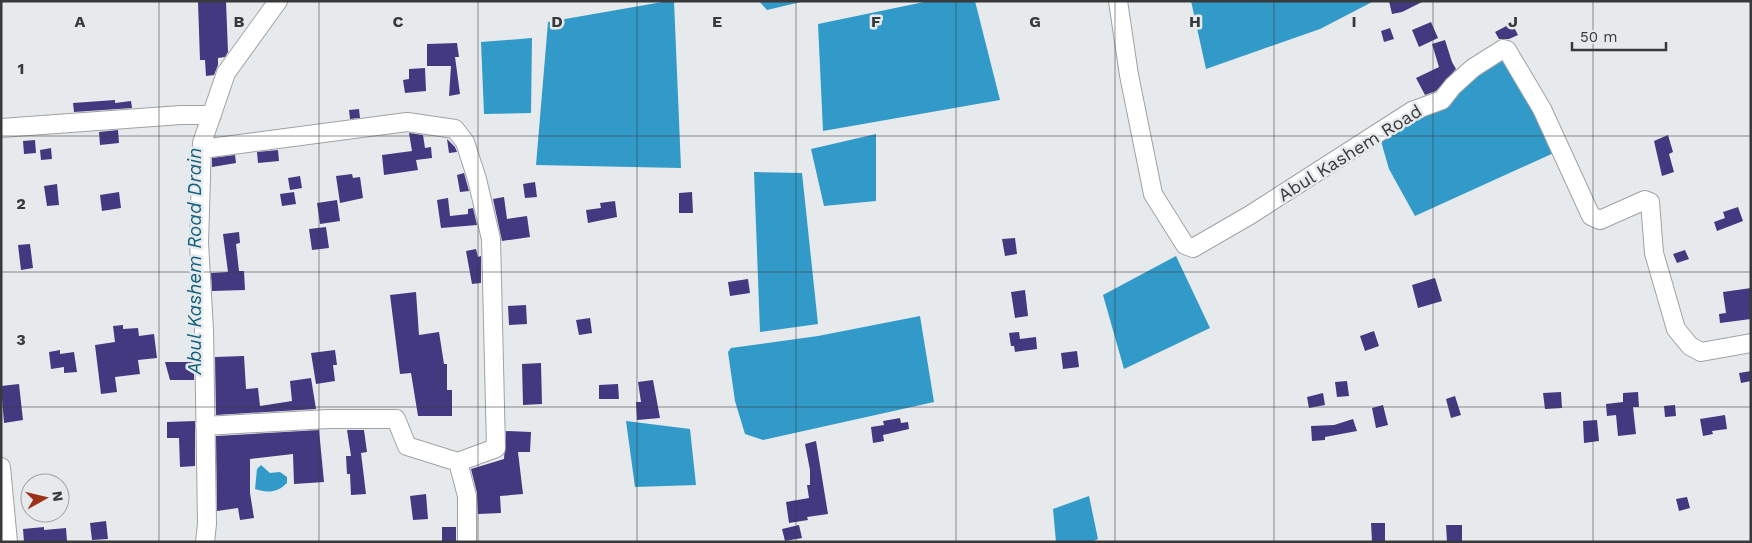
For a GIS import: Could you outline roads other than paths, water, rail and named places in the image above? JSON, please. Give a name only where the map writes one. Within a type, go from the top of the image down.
[{"type":"street","points":[[205,542],[207,524],[206,426],[204,330],[199,243],[202,143],[226,73],[278,1]]},
{"type":"street","name":"Abul Kashem Road","points":[[1118,1],[1129,75],[1153,194],[1185,245],[1193,248],[1242,220],[1412,111],[1442,100],[1474,68],[1503,49],[1507,50],[1542,110],[1591,216],[1600,220],[1645,200],[1650,202],[1654,253],[1676,329],[1690,346],[1701,352],[1751,343]]},
{"type":"street","points":[[1,128],[212,114]]},
{"type":"street","points":[[202,150],[407,122],[455,129],[465,142],[477,179],[491,239],[496,448],[458,462],[407,446],[396,420],[328,419],[206,426]]},
{"type":"street","points":[[458,462],[467,496],[467,542]]},
{"type":"street","points":[[1,468],[8,542]]},
{"type":"water","points":[[674,1],[681,168],[536,165],[548,22]]},
{"type":"water","points":[[759,1],[805,1],[767,10]]},
{"type":"water","points":[[929,1],[975,1],[1000,100],[823,131],[818,24]]},
{"type":"water","points":[[1191,1],[1374,1],[1320,29],[1206,69]]},
{"type":"water","points":[[532,38],[531,113],[484,114],[481,42]]},
{"type":"water","points":[[1504,56],[1556,152],[1415,216],[1389,169],[1380,138]]},
{"type":"water","points":[[876,134],[876,201],[824,206],[811,149]]},
{"type":"water","points":[[754,172],[802,173],[818,324],[760,332]]},
{"type":"water","points":[[1176,256],[1210,328],[1124,369],[1103,295]]},
{"type":"water","points":[[920,316],[934,402],[763,440],[745,434],[735,401],[728,352],[731,348],[818,336]]},
{"type":"water","points":[[626,421],[690,429],[696,485],[635,487]]},
{"type":"water","points":[[261,465],[270,473],[280,472],[287,477],[287,483],[279,489],[272,491],[255,489],[257,469]]},
{"type":"water","points":[[1089,496],[1098,539],[1091,542],[1056,542],[1053,509]]},
{"type":"water label","name":"Abul Kashem Road Drain","points":[[194,261]]}]
